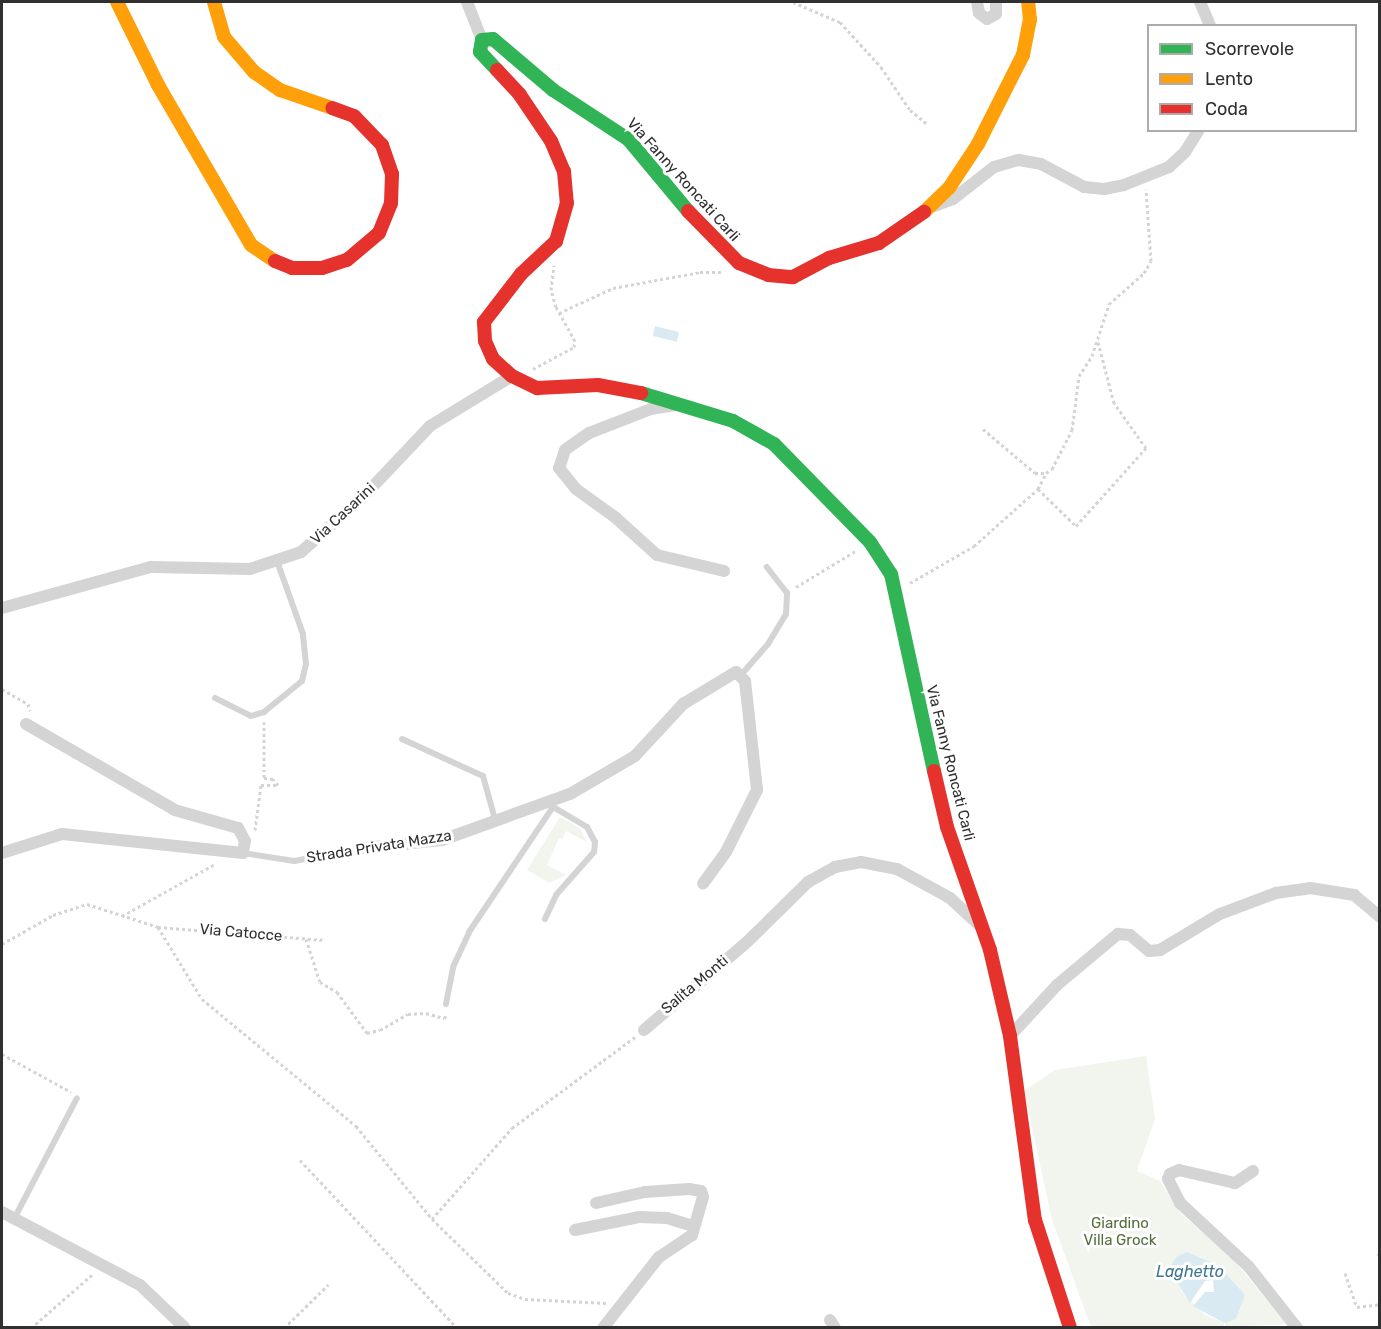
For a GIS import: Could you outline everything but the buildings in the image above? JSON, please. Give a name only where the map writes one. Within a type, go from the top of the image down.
[{"type":"main road","points":[[103,2],[158,86]]},
{"type":"main road","points":[[117,2],[158,86],[242,234],[270,259],[299,268],[336,265],[359,253],[379,233],[393,189],[388,159],[375,133],[354,116],[280,90],[260,77],[224,37],[214,2]]},
{"type":"main road","name":"Via Fanny Roncati Carli","points":[[482,40],[493,39],[569,103],[609,123],[628,138],[717,244],[739,263],[768,275],[793,277],[829,258],[879,243],[933,206],[978,144],[1023,55],[1030,20],[1028,2]]},
{"type":"main road","points":[[482,40],[480,52],[537,116],[564,171],[567,203],[556,241]]},
{"type":"main road","name":"Via Fanny Roncati Carli","points":[[556,241],[521,274],[484,322],[485,341],[493,359],[512,376],[537,388],[598,385],[687,404],[733,421],[774,444],[870,542],[891,574],[900,603],[914,691],[945,818],[983,929],[1010,1036],[1035,1220],[1070,1328]]},
{"type":"street","points":[[467,2],[482,40]]},
{"type":"street","points":[[977,2],[979,13],[987,20],[996,14],[996,2]]},
{"type":"street","points":[[1200,2],[1209,24]]},
{"type":"street","points":[[933,206],[953,199],[994,167],[1018,160],[1041,164],[1075,184],[1094,189],[1143,179],[1175,163],[1198,132]]},
{"type":"street","name":"Via Casarini","points":[[2,608],[151,567],[240,570],[277,561],[314,543],[430,426],[512,376]]},
{"type":"street","name":"Via Fanny Roncati Carli","points":[[687,404],[651,409],[590,433],[565,450],[559,468],[576,489],[616,518],[657,555],[724,572]]},
{"type":"street","name":"Strada Privata Mazza","points":[[365,848],[442,840],[550,805],[635,756],[683,704],[730,674],[741,675]]},
{"type":"street","points":[[703,884],[726,852],[757,790],[741,675]]},
{"type":"street","points":[[2,853],[62,834],[244,847],[238,828],[230,823],[175,810],[26,724]]},
{"type":"street","name":"Salita Monti","points":[[644,1030],[747,942],[808,882],[842,864],[871,862],[897,869],[950,898],[983,929]]},
{"type":"street","points":[[1010,1036],[1057,985],[1118,934],[1130,935],[1149,951],[1160,950],[1220,914],[1276,893],[1310,888],[1353,896],[1380,917]]},
{"type":"street","points":[[1252,1171],[1235,1183],[1179,1170],[1170,1174],[1168,1179],[1180,1203],[1249,1267],[1296,1327]]},
{"type":"street","points":[[596,1203],[645,1192],[696,1189],[703,1197],[687,1242],[659,1257],[603,1328]]},
{"type":"street","points":[[2,1212],[104,1264],[150,1292],[185,1328]]},
{"type":"street","points":[[575,1230],[639,1217],[667,1218],[694,1226]]},
{"type":"lane","points":[[215,698],[251,716],[264,712],[295,691],[306,664],[303,634],[277,561]]},
{"type":"lane","points":[[741,675],[779,629],[789,605],[787,593],[767,567]]},
{"type":"lane","points":[[402,739],[483,776],[496,823]]},
{"type":"lane","points":[[446,1004],[453,967],[469,932],[550,805],[587,827],[595,842],[594,852],[556,895],[545,919]]},
{"type":"lane","name":"Strada Privata Mazza","points":[[244,847],[294,861],[365,848]]},
{"type":"lane","points":[[14,1219],[77,1098]]},
{"type":"path","points":[[793,2],[840,22],[881,67],[910,110],[926,123]]},
{"type":"path","points":[[917,576],[967,551],[1038,489],[1072,430],[1079,376],[1098,340],[1109,304],[1144,273],[1151,261],[1149,200],[1143,179]]},
{"type":"path","points":[[512,376],[529,372],[574,347],[575,341],[559,313],[551,290],[556,241]]},
{"type":"path","points":[[559,313],[613,288],[700,272],[733,272]]},
{"type":"path","points":[[1038,489],[1076,526],[1146,448],[1114,404],[1098,340]]},
{"type":"path","points":[[983,429],[1022,464],[1035,473],[1046,473]]},
{"type":"path","points":[[787,593],[870,542]]},
{"type":"path","points":[[2,689],[28,704],[30,713],[26,724]]},
{"type":"path","points":[[244,847],[254,835],[261,785],[278,785],[273,779],[264,778],[264,720],[251,716]]},
{"type":"path","points":[[122,916],[216,864]]},
{"type":"path","name":"Via Catocce","points":[[2,944],[52,915],[87,904],[158,927],[324,940]]},
{"type":"path","points":[[158,927],[202,999],[356,1126],[432,1219],[508,1293],[525,1299],[619,1306]]},
{"type":"path","points":[[306,939],[320,982],[337,992],[367,1032],[375,1033],[415,1012],[444,1018],[447,1016],[446,1004]]},
{"type":"path","points":[[432,1219],[512,1128],[644,1030]]},
{"type":"path","points":[[2,1054],[77,1098]]},
{"type":"path","points":[[300,1160],[457,1328]]},
{"type":"path","points":[[30,1328],[104,1264]]},
{"type":"path","points":[[1345,1273],[1357,1307],[1380,1304]]},
{"type":"path","points":[[284,1328],[328,1285]]},
{"type":"green space","points":[[560,817],[580,828],[587,842],[566,831],[562,839],[559,838],[547,865],[566,875],[549,883],[527,870]]},
{"type":"green space","name":"Giardino Villa Grock","points":[[1146,1056],[1155,1119],[1137,1171],[1160,1181],[1181,1214],[1231,1257],[1287,1324],[1225,1327],[1225,1322],[1236,1319],[1245,1295],[1176,1257],[1171,1265],[1182,1292],[1205,1315],[1224,1323],[1224,1327],[1091,1327],[1052,1220],[1024,1091],[1055,1070]]},
{"type":"water","points":[[655,326],[679,332],[677,342],[653,336]]},
{"type":"water","name":"Laghetto","points":[[1187,1252],[1219,1266],[1245,1295],[1236,1319],[1224,1323],[1193,1306],[1205,1292],[1214,1292],[1213,1280],[1205,1281],[1190,1303],[1175,1279],[1171,1265],[1176,1257]]},
{"type":"traffic: fast","points":[[497,70],[480,52],[482,40],[493,39],[553,90],[628,139],[688,211]]},
{"type":"traffic: fast","points":[[641,393],[733,421],[774,444],[870,542],[891,574],[934,771]]},
{"type":"traffic: slow","points":[[117,2],[158,85],[251,245],[275,261]]},
{"type":"traffic: slow","points":[[214,2],[224,37],[254,72],[280,90],[332,108]]},
{"type":"traffic: slow","points":[[924,212],[949,188],[978,144],[1023,55],[1030,20],[1028,2]]},
{"type":"traffic: jam","points":[[497,70],[520,95],[551,141],[564,171],[567,203],[556,241],[521,274],[484,322],[485,341],[493,359],[512,376],[537,388],[598,385],[641,393]]},
{"type":"traffic: jam","points":[[275,261],[292,268],[322,268],[347,260],[379,233],[391,203],[392,174],[382,145],[354,116],[332,108]]},
{"type":"traffic: jam","points":[[688,211],[739,263],[768,275],[793,277],[829,258],[879,243],[924,212]]},
{"type":"traffic: jam","points":[[934,771],[947,827],[990,950],[1010,1036],[1035,1220],[1070,1328]]}]
